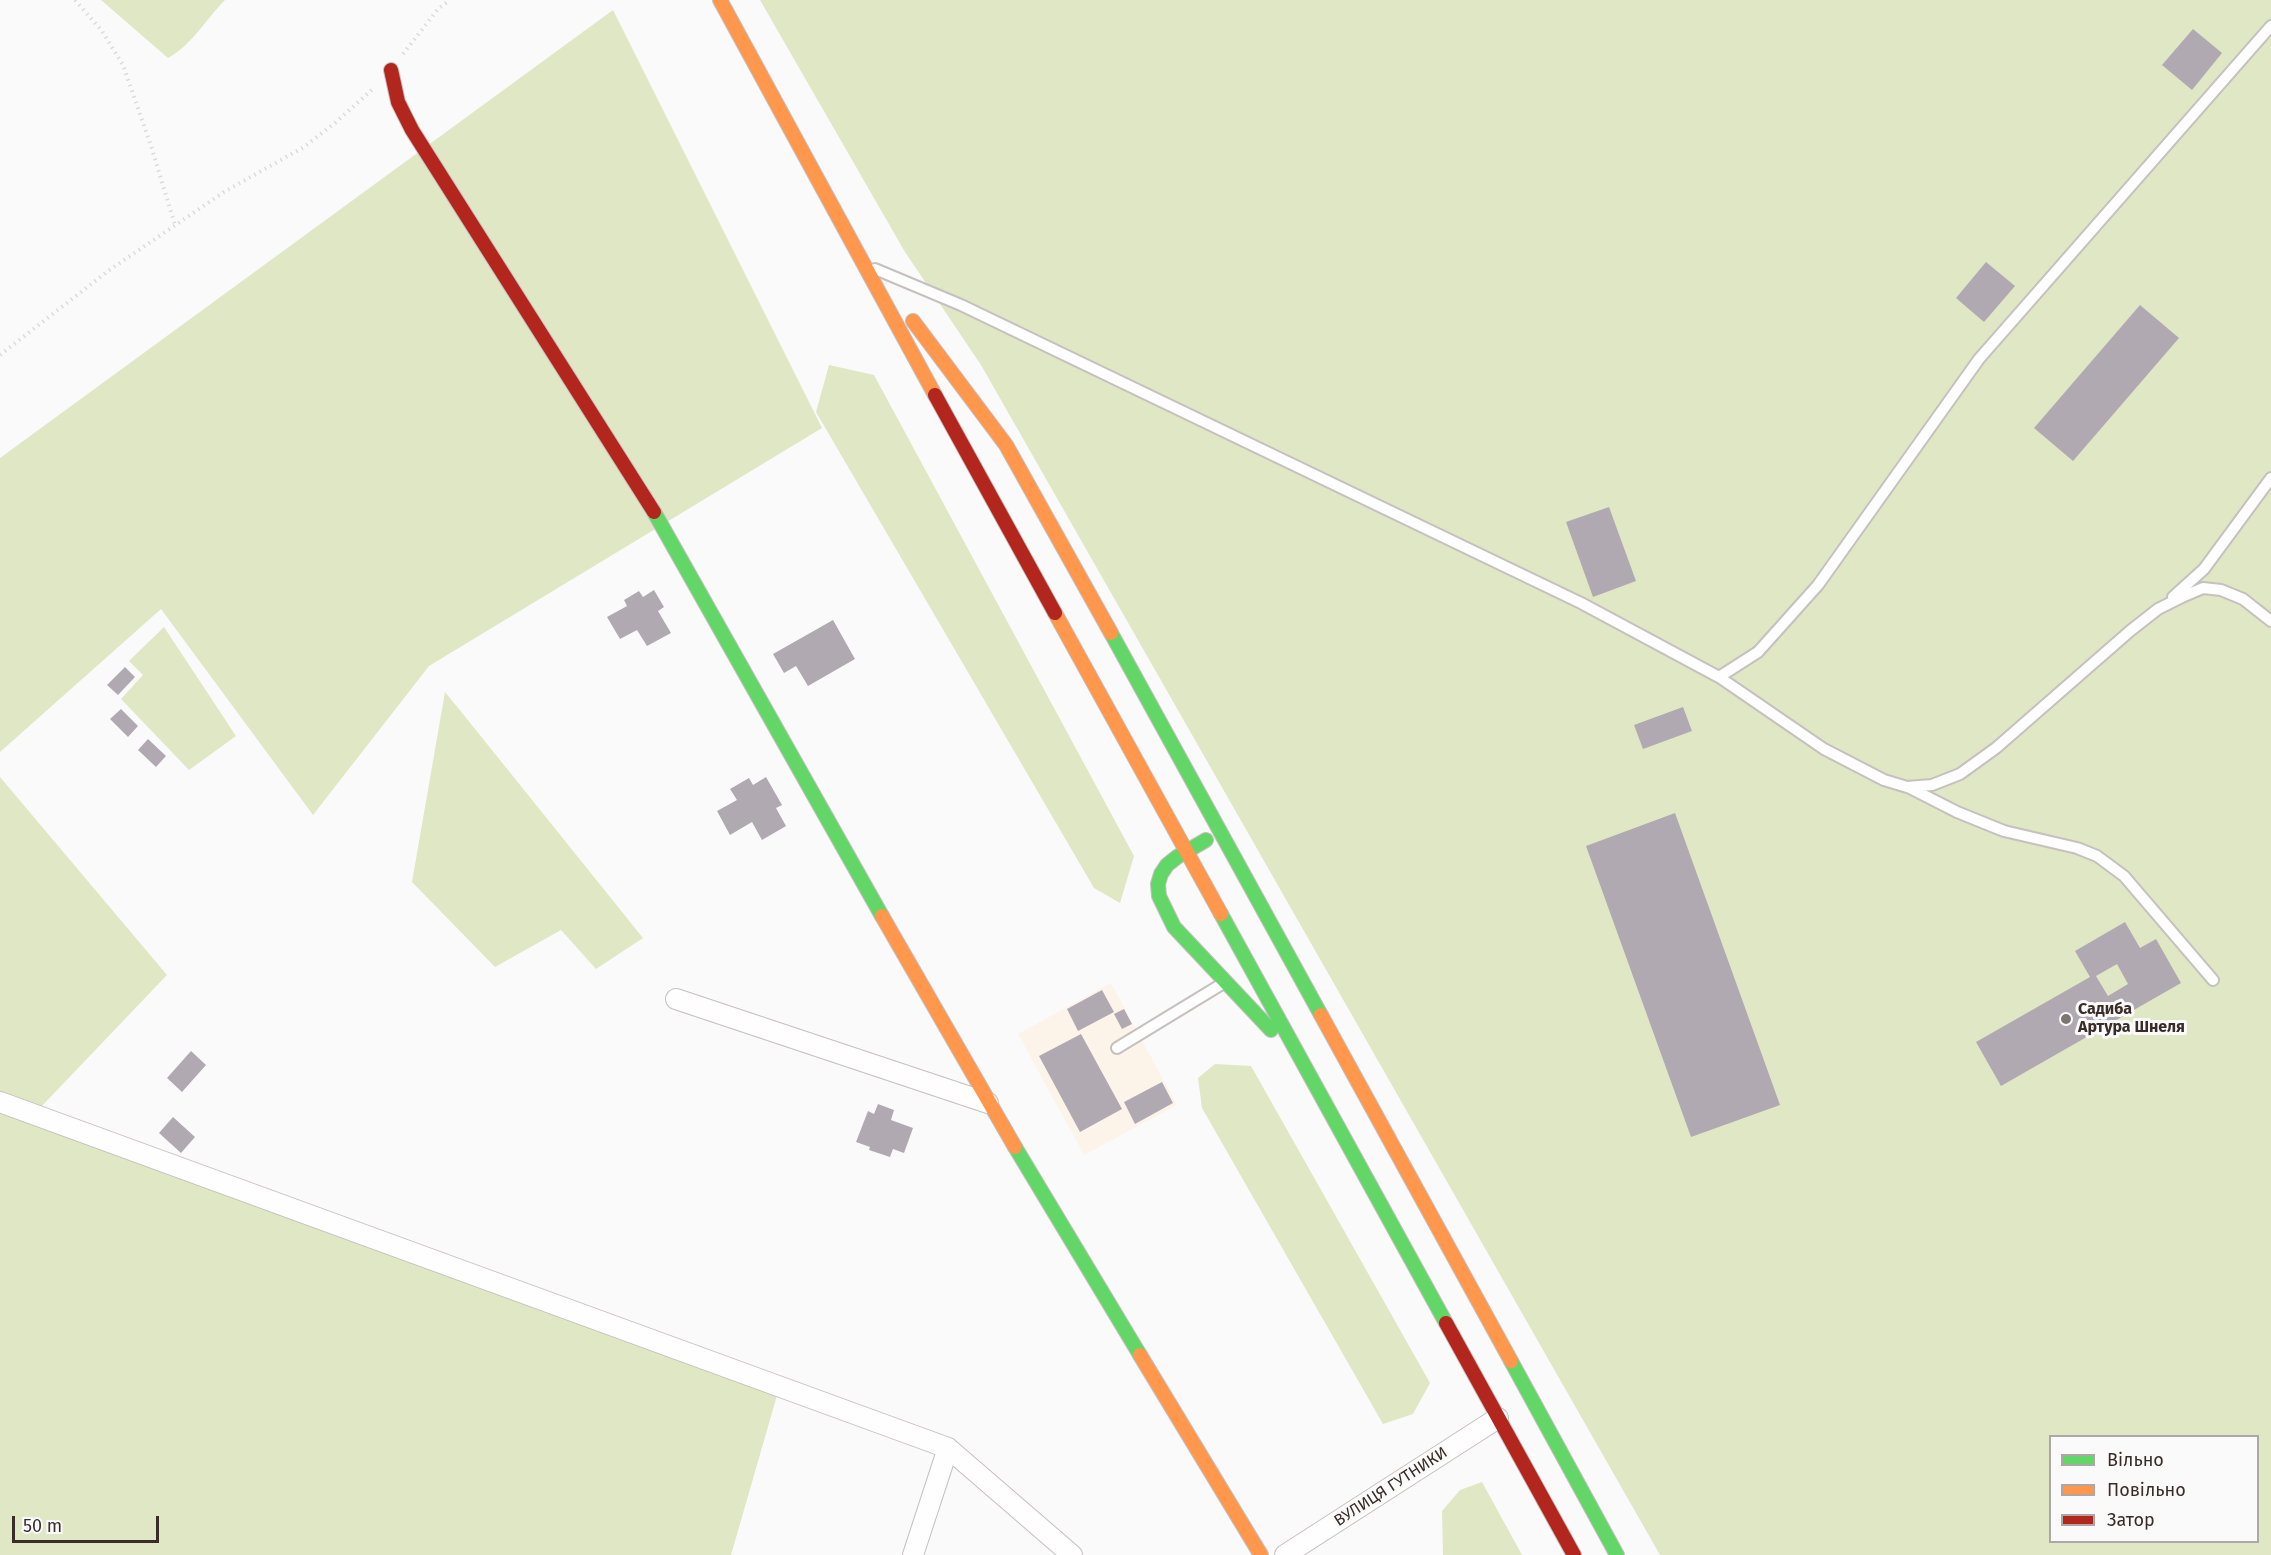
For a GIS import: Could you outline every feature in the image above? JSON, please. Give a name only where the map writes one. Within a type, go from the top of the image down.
[{"type":"main road","points":[[720,0],[840,223],[1574,1555]]},
{"type":"main road","points":[[391,70],[398,102],[412,130],[650,504],[988,1103],[1261,1555]]},
{"type":"main road","points":[[840,223],[1006,445],[1617,1555]]},
{"type":"main road","points":[[1221,832],[1186,850],[1167,864],[1158,881],[1158,894],[1163,910],[1174,927],[1302,1063]]},
{"type":"street","points":[[676,999],[988,1103]]},
{"type":"street","points":[[0,1102],[948,1448],[1072,1555]]},
{"type":"street","name":"ВУЛИЦЯ ГУТНИКИ","points":[[1285,1555],[1498,1418]]},
{"type":"street","points":[[913,1555],[948,1448]]},
{"type":"lane","points":[[1719,677],[1758,652],[1818,585],[1979,359],[2271,26]]},
{"type":"lane","points":[[874,269],[961,305],[1581,603],[1719,677],[1824,748],[1884,780],[1908,787],[1957,812],[2004,831],[2077,848],[2097,856],[2124,876],[2213,980]]},
{"type":"lane","points":[[1908,787],[1932,785],[1960,774],[1996,748],[2204,569],[2271,478]]},
{"type":"lane","points":[[2158,609],[2203,588],[2221,590],[2243,599],[2271,621]]},
{"type":"lane","points":[[1117,1048],[1226,982]]},
{"type":"path","points":[[75,0],[102,31],[123,65],[175,225]]},
{"type":"path","points":[[0,355],[108,271],[175,225],[224,192],[304,147],[365,97],[391,70],[438,9],[450,0]]},
{"type":"shaded area","points":[[1111,983],[1177,1105],[1084,1155],[1018,1034]]},
{"type":"green space","points":[[101,0],[225,0],[192,39],[168,58]]},
{"type":"green space","points":[[760,0],[2271,0],[2271,1555],[1660,1555],[981,365],[905,252]]},
{"type":"green space","points":[[613,10],[822,428],[429,666],[313,815],[161,609],[0,752],[0,458]]},
{"type":"green space","points":[[829,365],[874,375],[1134,856],[1120,903],[1094,888],[816,412]]},
{"type":"green space","points":[[164,627],[236,736],[189,770],[121,699],[143,675],[129,661]]},
{"type":"green space","points":[[445,692],[643,938],[596,969],[561,930],[495,967],[412,882]]},
{"type":"green space","points":[[0,777],[167,975],[39,1109],[0,1095]]},
{"type":"green space","points":[[1215,1064],[1251,1066],[1430,1383],[1413,1414],[1383,1424],[1202,1108],[1198,1078]]},
{"type":"green space","points":[[0,1107],[778,1392],[731,1555],[0,1555]]},
{"type":"green space","points":[[1482,1482],[1522,1555],[1443,1555],[1442,1511],[1460,1490]]},
{"type":"building","points":[[2193,29],[2222,53],[2192,90],[2162,65]]},
{"type":"building","points":[[1986,262],[2015,286],[1984,322],[1956,298]]},
{"type":"building","points":[[2140,305],[2179,338],[2073,461],[2034,428]]},
{"type":"building","points":[[1609,507],[1636,581],[1593,597],[1566,522]]},
{"type":"building","points":[[654,590],[664,607],[658,611],[671,633],[647,646],[637,630],[620,639],[607,617],[627,606],[624,600],[639,591],[643,597]]},
{"type":"building","points":[[833,620],[855,659],[808,686],[796,666],[784,673],[773,654]]},
{"type":"building","points":[[125,667],[135,677],[118,695],[107,685]]},
{"type":"building","points":[[1683,707],[1692,731],[1643,749],[1634,725]]},
{"type":"building","points":[[121,709],[138,726],[128,737],[110,719]]},
{"type":"building","points":[[148,739],[166,756],[156,767],[138,750]]},
{"type":"building","points":[[766,777],[782,805],[776,808],[786,826],[762,840],[752,822],[730,835],[717,811],[737,800],[730,789],[749,778],[753,785]]},
{"type":"building","points":[[1675,813],[1780,1105],[1691,1137],[1586,846]]},
{"type":"building","name":"Садиба Артура Шнеля","points":[[2125,922],[2140,948],[2156,939],[2181,983],[2001,1086],[1976,1042],[2090,977],[2075,951]],"holes":[[[2117,964],[2128,984],[2108,996],[2096,976]]]},
{"type":"building","points":[[1102,990],[1114,1012],[1078,1031],[1067,1009]]},
{"type":"building","points":[[1124,1009],[1132,1024],[1122,1029],[1114,1014]]},
{"type":"building","points":[[1081,1034],[1122,1109],[1080,1132],[1039,1056]]},
{"type":"building","points":[[191,1051],[206,1065],[182,1092],[167,1078]]},
{"type":"building","points":[[1162,1082],[1173,1103],[1135,1124],[1124,1102]]},
{"type":"building","points":[[878,1104],[894,1110],[891,1120],[913,1128],[904,1153],[893,1149],[890,1157],[869,1150],[870,1147],[856,1142],[868,1111],[874,1114]]},
{"type":"building","points":[[173,1117],[195,1137],[181,1153],[159,1133]]},
{"type":"traffic: fast","points":[[654,512],[882,916]]},
{"type":"traffic: fast","points":[[1111,633],[1321,1015]]},
{"type":"traffic: fast","points":[[1206,840],[1167,865],[1158,884],[1159,896],[1174,927],[1271,1030]]},
{"type":"traffic: fast","points":[[1221,914],[1446,1323]]},
{"type":"traffic: fast","points":[[1015,1147],[1140,1355]]},
{"type":"traffic: fast","points":[[1511,1361],[1617,1555]]},
{"type":"traffic: slow","points":[[720,0],[935,395]]},
{"type":"traffic: slow","points":[[913,321],[1006,445],[1111,633]]},
{"type":"traffic: slow","points":[[1055,613],[1221,914]]},
{"type":"traffic: slow","points":[[882,916],[1015,1147]]},
{"type":"traffic: slow","points":[[1321,1015],[1511,1361]]},
{"type":"traffic: slow","points":[[1140,1355],[1261,1555]]},
{"type":"traffic: jam","points":[[391,70],[398,102],[412,130],[654,512]]},
{"type":"traffic: jam","points":[[935,395],[1055,613]]},
{"type":"traffic: jam","points":[[1446,1323],[1574,1555]]},
{"type":"place","name":"Садиба Артура Шнеля","points":[[2066,1019]]}]
